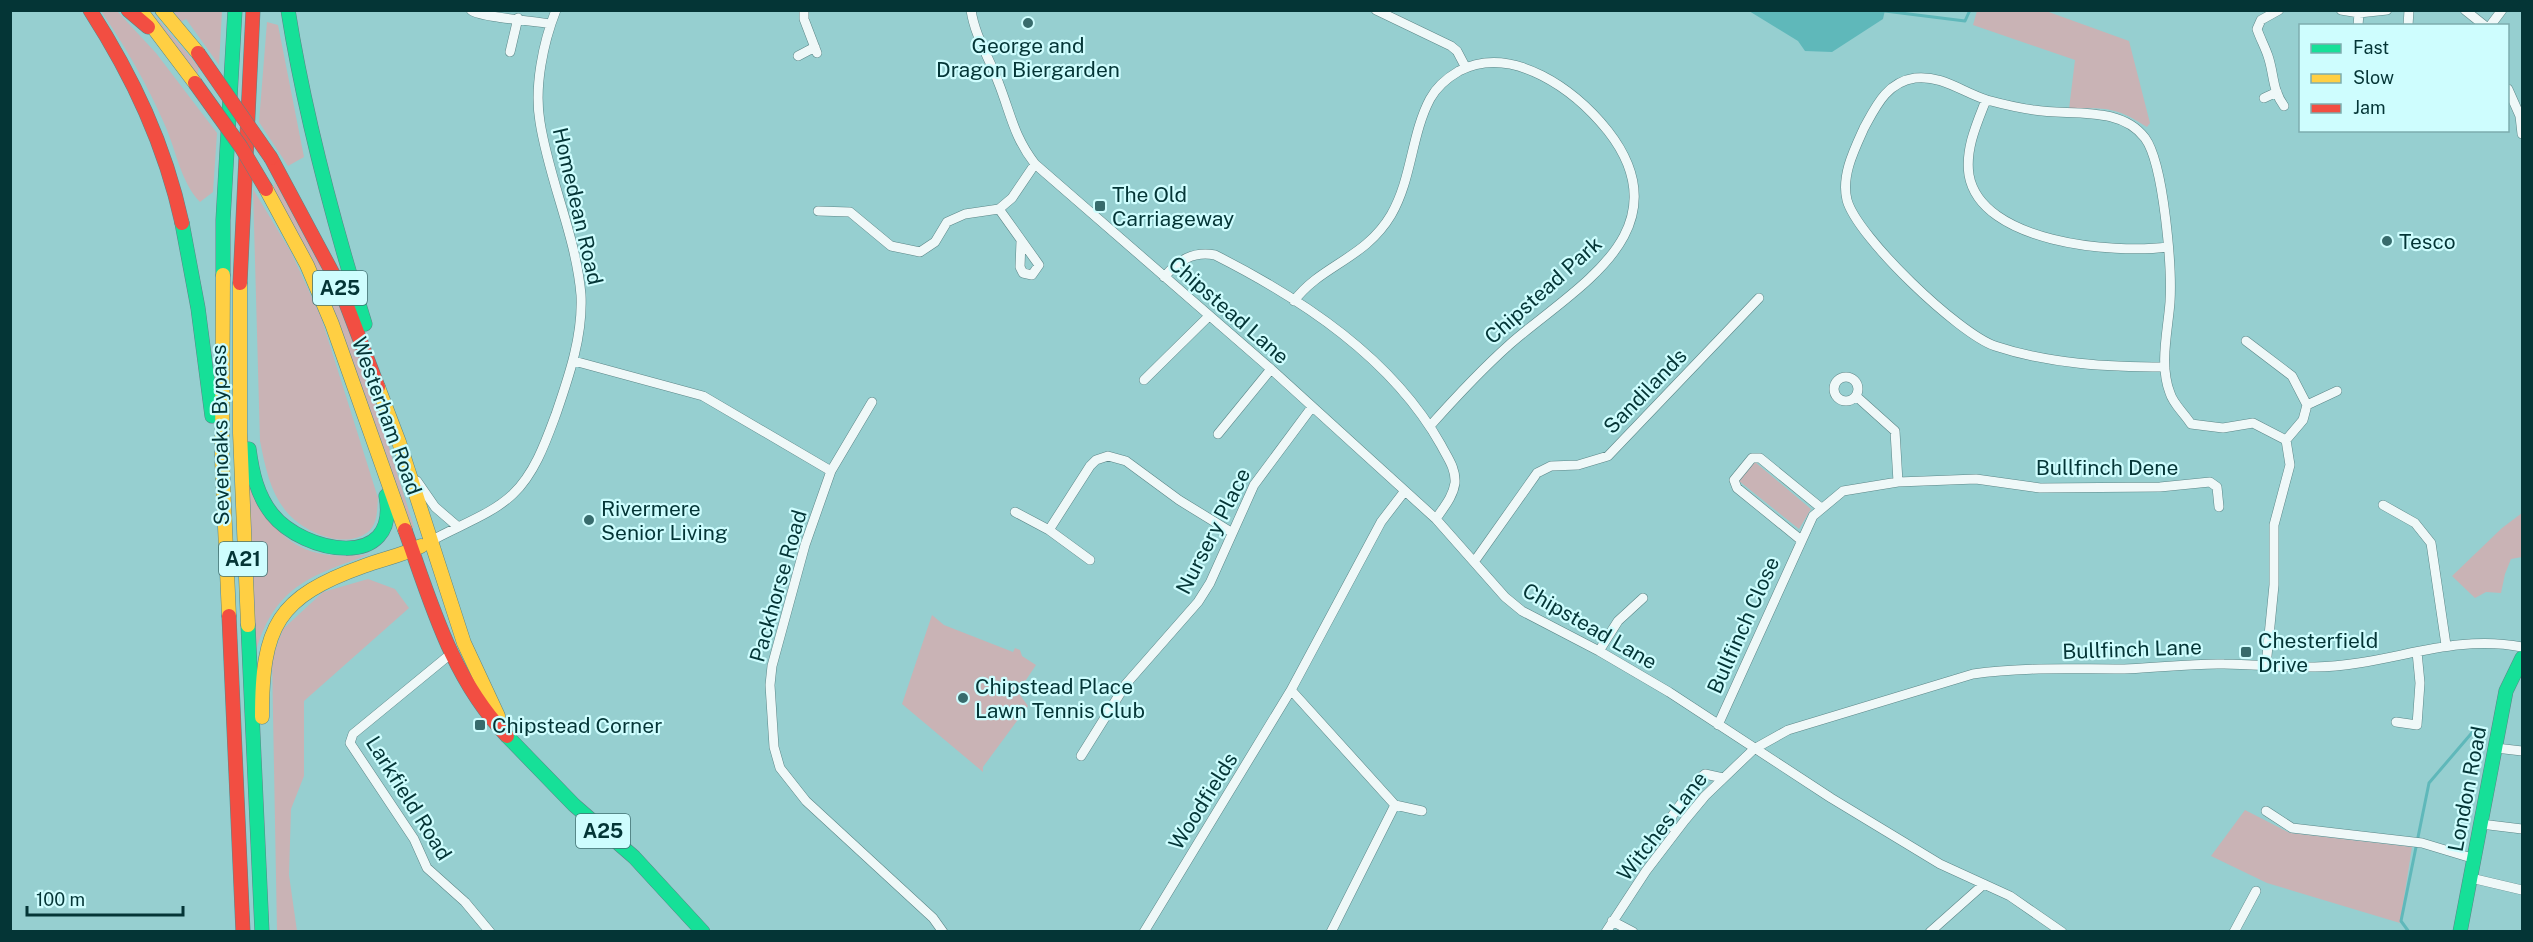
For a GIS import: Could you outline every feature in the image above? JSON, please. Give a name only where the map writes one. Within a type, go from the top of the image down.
[{"type":"main road","points":[[90,10],[125,67],[153,124],[188,237],[199,307],[223,510]]},
{"type":"main road","name":"Westerham Road","points":[[129,10],[162,39],[225,123],[266,189],[307,265],[332,324],[381,467],[450,654],[476,698],[574,805],[634,857],[703,932]]},
{"type":"main road","points":[[140,10],[162,39]]},
{"type":"main road","name":"Westerham Road","points":[[162,10],[198,53],[271,158],[339,285],[378,382],[464,643],[503,730]]},
{"type":"main road","name":"Sevenoaks Bypass","points":[[235,10],[223,231],[223,510],[243,932]]},
{"type":"main road","name":"Sevenoaks Bypass","points":[[253,10],[243,183],[240,307],[242,516],[262,932]]},
{"type":"main road","points":[[288,10],[297,72],[318,169],[369,336],[378,382]]},
{"type":"main road","points":[[240,307],[250,463],[258,490],[273,516],[292,533],[316,544],[340,547],[371,543],[381,536],[388,522],[381,467]]},
{"type":"main road","points":[[256,810],[262,758],[262,667],[266,645],[275,623],[288,606],[311,588],[344,573],[413,551],[430,541]]},
{"type":"main road","name":"London Road","points":[[2460,932],[2506,691],[2523,658]]},
{"type":"street","points":[[471,10],[481,17],[518,18],[550,24]]},
{"type":"street","name":"Homedean Road","points":[[457,526],[491,509],[514,493],[544,445],[574,361],[581,295],[569,236],[539,120],[539,87],[550,24],[556,10]]},
{"type":"street","points":[[798,56],[816,50],[804,19],[804,10]]},
{"type":"street","name":"Chipstead Lane","points":[[971,10],[973,26],[999,83],[1019,143],[1035,164],[1271,369],[1436,519],[1505,597],[1522,611],[1599,651],[1940,864],[2010,896],[2062,932]]},
{"type":"street","points":[[1376,10],[1451,46],[1466,68]]},
{"type":"street","points":[[2279,10],[2261,20],[2257,29],[2269,57],[2270,75],[2284,106]]},
{"type":"street","points":[[2341,10],[2360,13],[2387,10]]},
{"type":"street","points":[[2465,10],[2482,24]]},
{"type":"street","points":[[2492,24],[2502,10]]},
{"type":"street","points":[[2358,24],[2360,13]]},
{"type":"street","points":[[510,52],[518,18]]},
{"type":"street","name":"Chipstead Park","points":[[1294,301],[1309,284],[1364,249],[1384,225],[1399,200],[1431,97],[1442,83],[1466,68],[1499,63],[1515,66],[1554,83],[1573,95],[1606,130],[1629,163],[1635,193],[1634,208],[1625,234],[1605,262],[1494,358],[1430,426]]},
{"type":"street","points":[[2165,367],[2068,362],[2023,354],[1977,339],[1901,271],[1857,218],[1848,203],[1847,172],[1858,141],[1886,92],[1904,81],[1938,79],[1986,100],[2061,114],[2115,117],[2134,127],[2150,146],[2155,161],[2168,248],[2170,299],[2165,367],[2170,394],[2191,424],[2223,428],[2253,423],[2286,440]]},
{"type":"street","points":[[2509,91],[2521,116],[2523,134]]},
{"type":"street","points":[[2264,98],[2277,92]]},
{"type":"street","points":[[1986,100],[1975,128],[1968,165],[1974,191],[1991,213],[2027,233],[2062,241],[2142,251],[2168,248]]},
{"type":"street","points":[[818,211],[850,212],[891,246],[920,252],[935,242],[946,222],[964,214],[999,209],[1012,198],[1035,164]]},
{"type":"street","points":[[999,209],[1021,241]]},
{"type":"street","points":[[1164,277],[1183,260],[1203,253],[1226,261],[1343,333],[1419,409],[1454,468],[1453,490],[1436,519]]},
{"type":"street","name":"Sandilands","points":[[1474,562],[1537,473],[1551,466],[1578,465],[1608,456],[1759,298]]},
{"type":"street","points":[[1144,380],[1209,316]]},
{"type":"street","points":[[2246,341],[2292,376],[2307,405],[2303,420],[2286,440],[2290,465],[2274,525],[2274,585],[2266,666]]},
{"type":"street","points":[[574,361],[703,396],[831,471]]},
{"type":"street","points":[[1218,434],[1271,369]]},
{"type":"street","points":[[2307,405],[2337,391]]},
{"type":"street","points":[[1856,396],[1895,431],[1898,482]]},
{"type":"street","name":"Packhorse Road","points":[[872,402],[831,471],[805,545],[772,666],[770,685],[774,747],[780,768],[806,801],[933,918],[943,932]]},
{"type":"street","name":"Nursery Place","points":[[1081,756],[1126,684],[1198,602],[1210,583],[1254,485],[1312,408]]},
{"type":"street","points":[[1049,530],[1090,466],[1096,460],[1108,456],[1126,461],[1179,500],[1231,532]]},
{"type":"street","name":"Bullfinch Close","points":[[1801,540],[1737,488],[1734,480],[1752,458],[1760,458],[1820,507]]},
{"type":"street","points":[[407,466],[435,507],[457,526],[430,541]]},
{"type":"street","name":"Bullfinch Close","points":[[1718,725],[1801,540],[1820,507],[1843,491],[1898,482],[1976,479]]},
{"type":"street","name":"Bullfinch Dene","points":[[1976,479],[2040,488],[2160,487],[2210,482],[2217,487],[2219,507]]},
{"type":"street","name":"Woodfields","points":[[1144,932],[1291,690],[1381,522],[1404,492]]},
{"type":"street","points":[[2384,505],[2415,523],[2431,543],[2446,645]]},
{"type":"street","points":[[1015,512],[1049,530],[1090,560]]},
{"type":"street","points":[[1599,651],[1618,621],[1643,598]]},
{"type":"street","name":"Bullfinch Lane","points":[[1754,749],[1788,730],[1973,674],[2030,669],[2119,669],[2223,664],[2317,667],[2417,652],[2446,645],[2506,642],[2523,647]]},
{"type":"street","name":"Larkfield Road","points":[[464,643],[353,734],[350,743],[414,839],[428,868],[465,902],[490,932]]},
{"type":"street","points":[[2396,722],[2417,725],[2420,682],[2417,652]]},
{"type":"street","points":[[1291,690],[1395,805],[1422,811]]},
{"type":"street","points":[[2496,748],[2523,751]]},
{"type":"street","name":"Witches Lane","points":[[1606,932],[1676,831],[1723,778],[1754,749]]},
{"type":"street","points":[[1676,831],[1671,825],[1672,816],[1700,778],[1705,774],[1723,778]]},
{"type":"street","points":[[1331,932],[1395,805]]},
{"type":"street","points":[[2266,811],[2292,828],[2422,843],[2475,859]]},
{"type":"street","points":[[2481,824],[2523,828]]},
{"type":"street","points":[[2471,878],[2523,890]]},
{"type":"street","points":[[1930,932],[1984,884]]},
{"type":"street","points":[[2234,932],[2256,891]]},
{"type":"street","points":[[1612,921],[1633,932]]},
{"type":"shaded area","points":[[101,11],[117,11],[156,53],[217,133],[213,192],[200,202],[183,175],[168,133],[150,94]]},
{"type":"shaded area","points":[[151,11],[199,67],[197,76]]},
{"type":"shaded area","points":[[173,11],[222,11],[219,65],[186,19],[181,22]]},
{"type":"shaded area","points":[[1977,11],[2046,11],[2129,41],[2150,123],[2147,127],[2127,115],[2110,110],[2069,109],[2075,60],[1973,25]]},
{"type":"shaded area","points":[[267,22],[278,25],[304,157],[288,166],[259,122]]},
{"type":"shaded area","points":[[275,179],[341,305],[367,377],[414,527],[411,529],[274,188]]},
{"type":"shaded area","points":[[253,189],[291,252],[321,317],[378,498],[374,525],[368,532],[358,537],[347,540],[335,539],[301,525],[280,503],[269,478],[260,441]]},
{"type":"shaded area","points":[[1755,462],[1811,509],[1799,529],[1739,481]]},
{"type":"shaded area","points":[[249,483],[270,521],[295,544],[310,551],[328,555],[371,554],[311,578],[282,600],[271,615],[254,658]]},
{"type":"shaded area","points":[[2522,513],[2522,557],[2511,559],[2501,593],[2486,592],[2475,598],[2452,576],[2502,528]]},
{"type":"shaded area","points":[[368,579],[395,589],[409,608],[304,701],[304,776],[291,809],[289,875],[297,931],[277,931],[272,659],[283,629],[323,592]]},
{"type":"shaded area","name":"Chipstead Place Lawn Tennis Club","points":[[932,615],[944,625],[1013,652],[1015,648],[1020,650],[1022,656],[1036,665],[1018,692],[1028,706],[983,767],[983,772],[902,704]]},
{"type":"shaded area","points":[[2245,810],[2290,833],[2412,847],[2400,923],[2267,883],[2211,856]]},
{"type":"water","points":[[1885,10],[1883,19],[1832,52],[1805,51],[1798,41],[1749,11]]},
{"type":"waterway","points":[[1877,10],[1965,21],[1970,10]]},
{"type":"waterway","points":[[2409,932],[2401,921],[2429,783],[2476,728]]},
{"type":"traffic: fast","points":[[223,275],[223,220],[235,10]]},
{"type":"traffic: fast","points":[[288,10],[321,168],[365,324]]},
{"type":"traffic: fast","points":[[182,223],[198,308],[212,416]]},
{"type":"traffic: fast","points":[[249,449],[256,483],[262,499],[272,514],[286,528],[325,545],[346,548],[364,545],[378,536],[386,520],[386,496]]},
{"type":"traffic: fast","points":[[248,625],[262,932]]},
{"type":"traffic: fast","points":[[2460,932],[2506,691],[2522,658]]},
{"type":"traffic: fast","points":[[507,736],[574,805],[634,857],[703,932]]},
{"type":"traffic: slow","points":[[140,10],[195,83]]},
{"type":"traffic: slow","points":[[162,10],[198,53]]},
{"type":"traffic: slow","points":[[266,189],[307,265],[332,324],[405,530]]},
{"type":"traffic: slow","points":[[223,275],[222,460],[229,616]]},
{"type":"traffic: slow","points":[[240,283],[240,433],[248,625]]},
{"type":"traffic: slow","points":[[378,387],[399,442],[464,643],[498,716]]},
{"type":"traffic: slow","points":[[262,717],[266,659],[271,637],[280,619],[293,603],[311,590],[335,578],[421,546]]},
{"type":"traffic: jam","points":[[90,10],[106,35],[146,112],[166,166],[182,223]]},
{"type":"traffic: jam","points":[[128,10],[148,27]]},
{"type":"traffic: jam","points":[[240,283],[253,10]]},
{"type":"traffic: jam","points":[[198,53],[271,158]]},
{"type":"traffic: jam","points":[[195,83],[241,147],[266,189]]},
{"type":"traffic: jam","points":[[271,158],[339,285],[378,387]]},
{"type":"traffic: jam","points":[[405,530],[434,612],[457,665],[488,714],[507,736]]},
{"type":"traffic: jam","points":[[229,616],[243,932]]},
{"type":"place","name":"George and Dragon Biergarden","points":[[1028,23]]},
{"type":"place","name":"The Old Carriageway","points":[[1100,206]]},
{"type":"place","name":"Tesco","points":[[2387,241]]},
{"type":"place","name":"Rivermere Senior Living","points":[[589,520]]},
{"type":"place","name":"Chesterfield Drive","points":[[2246,652]]},
{"type":"place","name":"Chipstead Place Lawn Tennis Club","points":[[963,698]]},
{"type":"place","name":"Chipstead Corner","points":[[480,725]]}]
